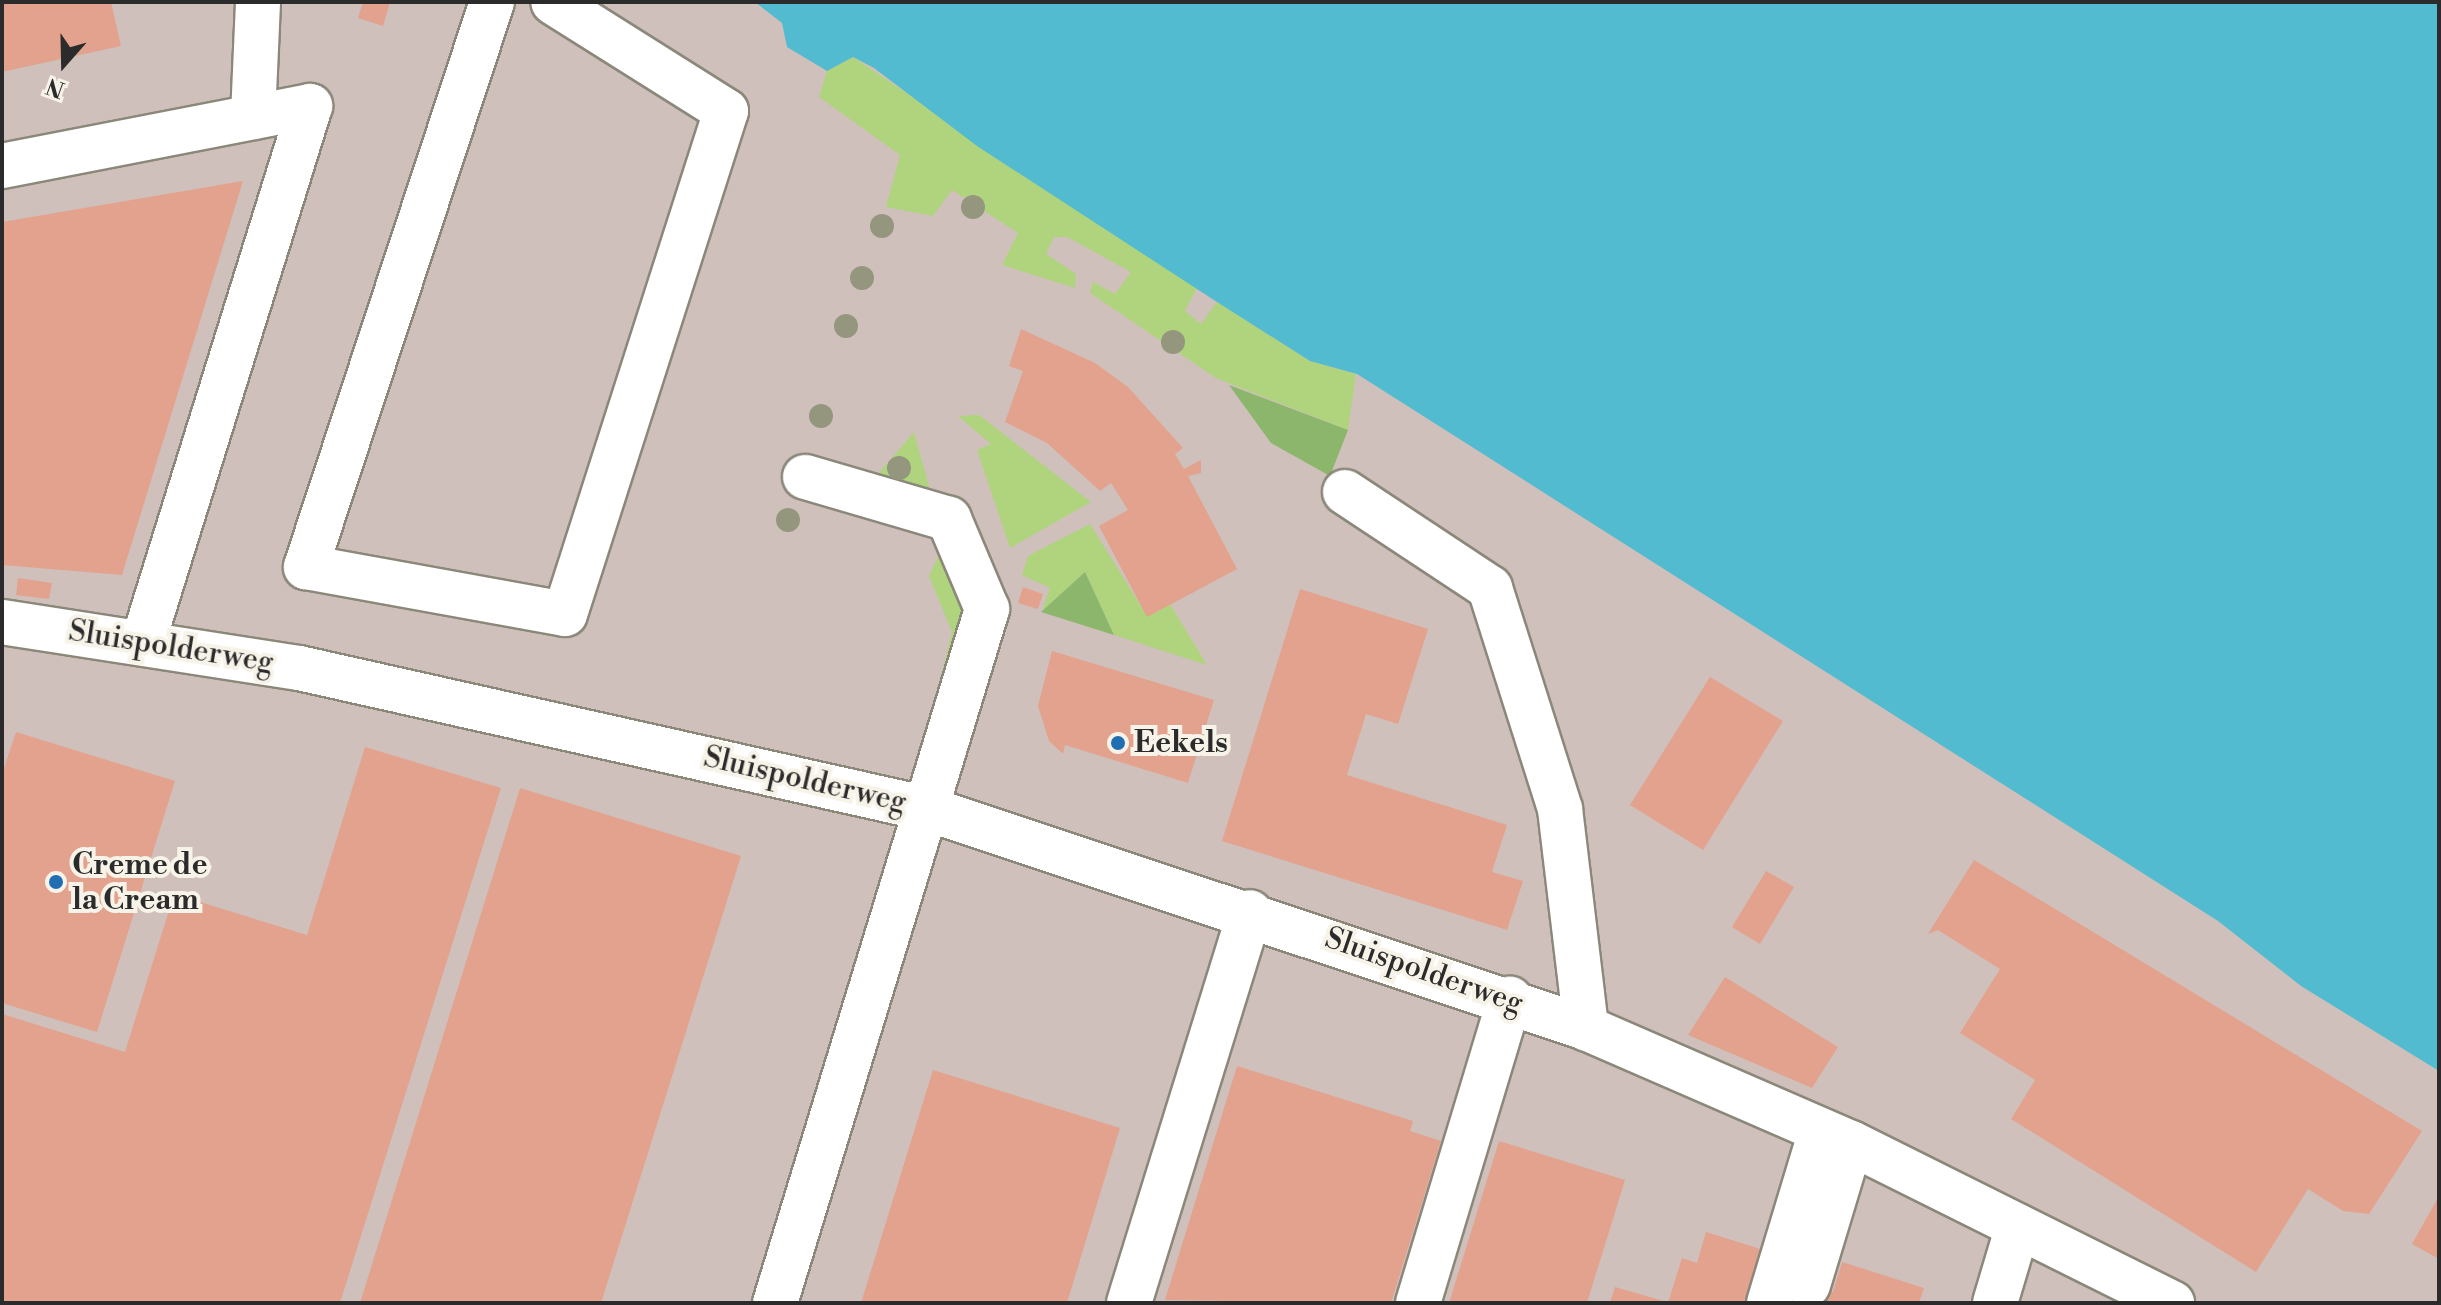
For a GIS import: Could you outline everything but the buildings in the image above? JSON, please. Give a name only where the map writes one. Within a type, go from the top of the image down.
[{"type":"street","points":[[253,117],[258,2]]},
{"type":"street","points":[[492,2],[306,567],[565,614],[726,111],[553,2]]},
{"type":"street","points":[[2,166],[310,106],[144,639]]},
{"type":"street","points":[[775,1303],[987,609],[949,519],[805,477]]},
{"type":"street","points":[[1345,492],[1490,588],[1560,809],[1586,1028]]},
{"type":"street","name":"Sluispolderweg","points":[[2,622],[144,639],[536,716],[928,809],[1250,912],[1510,999],[1586,1028],[1836,1137],[2172,1303]]},
{"type":"street","points":[[1129,1303],[1250,912]]},
{"type":"street","points":[[1418,1303],[1510,999]]},
{"type":"street","points":[[1808,1285],[1836,1137]]},
{"type":"street","points":[[1769,1303],[1836,1137]]},
{"type":"street","points":[[1995,1303],[2018,1226]]},
{"type":"shaded area","points":[[2,2],[1459,2],[2439,584],[2439,1303],[2,1303]]},
{"type":"green space","points":[[853,57],[1197,288],[1185,311],[1201,324],[1217,302],[1310,361],[1356,374],[1348,430],[1216,378],[1090,293],[1093,282],[1115,294],[1131,272],[1067,237],[1054,237],[1046,254],[1076,274],[1075,288],[1002,265],[1018,233],[952,190],[933,216],[886,207],[900,155],[819,97],[827,71]]},
{"type":"green space","points":[[1229,385],[1348,430],[1330,476],[1271,443]]},
{"type":"green space","points":[[979,415],[1091,502],[1010,548],[977,450],[991,444],[958,416]]},
{"type":"green space","points":[[914,432],[931,494],[878,474]]},
{"type":"green space","points":[[1090,524],[1146,614],[1170,604],[1207,665],[1114,635],[1085,572],[1042,611],[1050,588],[1022,575],[1028,556]]},
{"type":"green space","points":[[946,540],[967,605],[931,717],[952,632],[929,576]]},
{"type":"green space","points":[[1085,572],[1114,635],[1041,612]]},
{"type":"water","points":[[755,2],[2439,2],[2439,1071],[2301,986],[2218,921],[1357,374],[1310,361],[1217,302],[977,146],[874,68],[853,57],[827,71],[787,47],[782,23]]},
{"type":"place","name":"Eekels","points":[[1118,743]]},
{"type":"place","name":"Creme de la Cream","points":[[56,882]]}]
